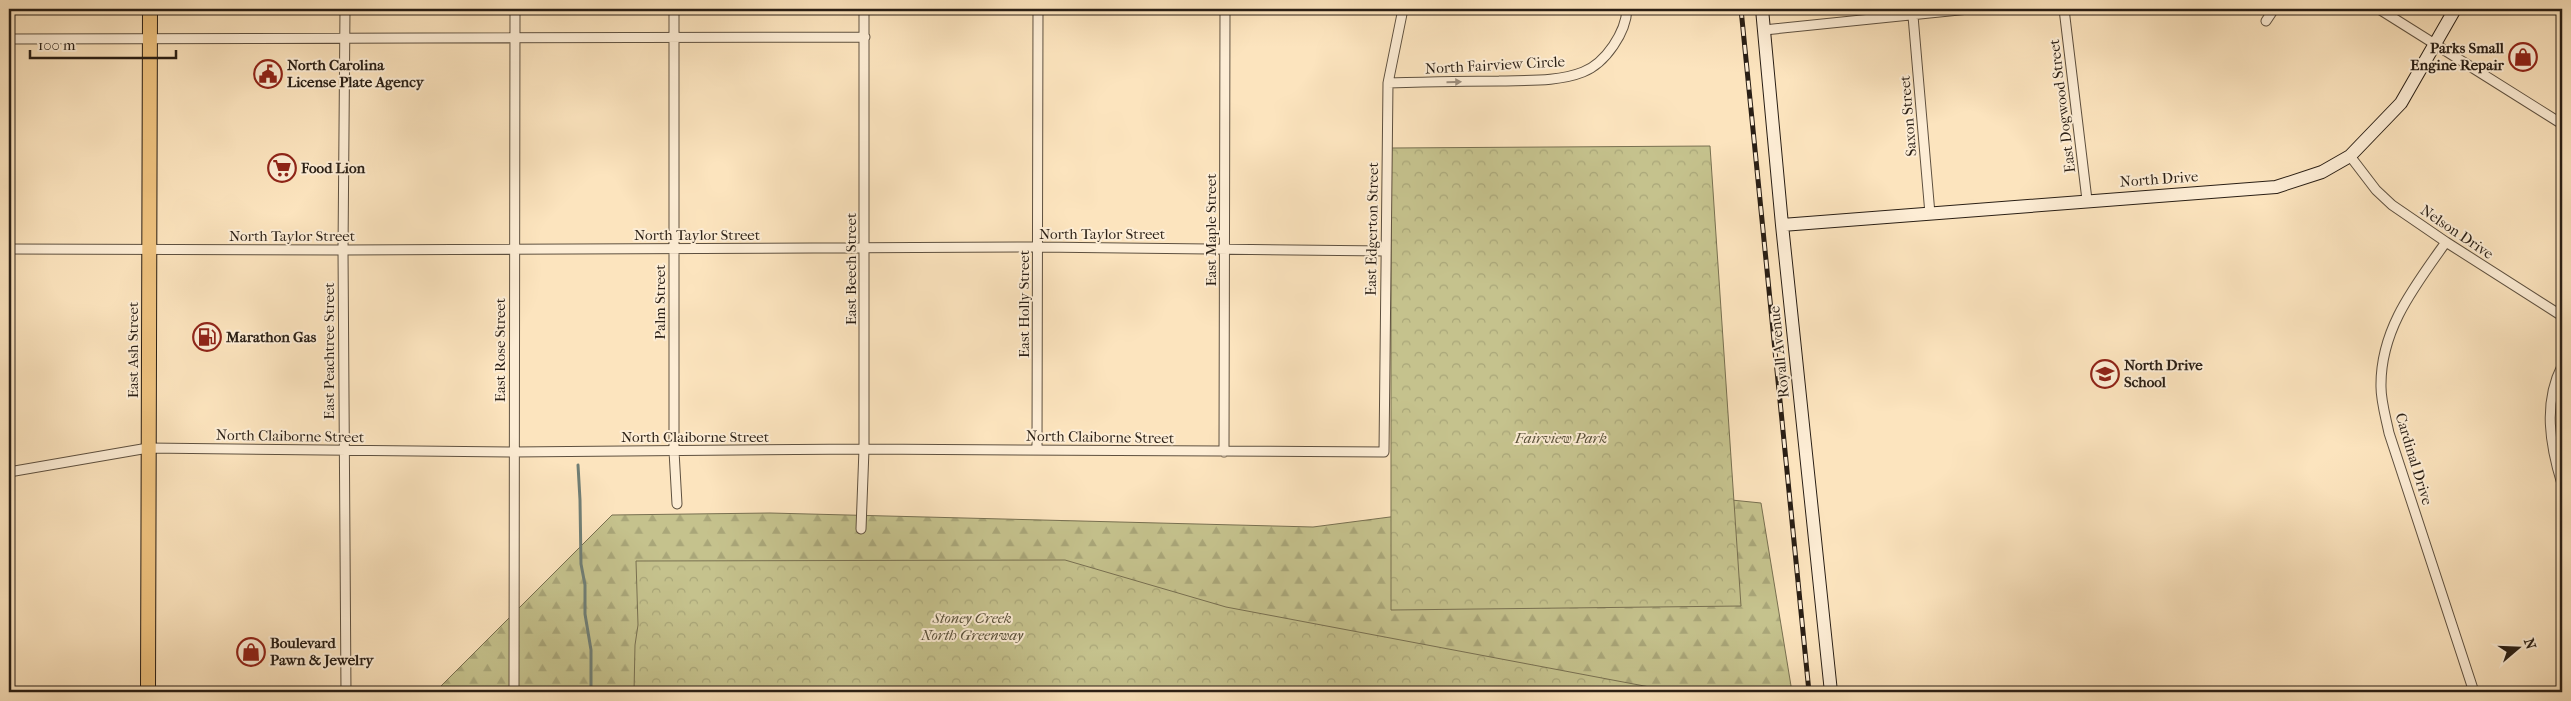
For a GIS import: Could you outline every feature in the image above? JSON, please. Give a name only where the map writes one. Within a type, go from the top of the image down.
[{"type":"main road","name":"East Ash Street","points":[[148,692],[150,9]]},
{"type":"street","name":"East Peachtree Street","points":[[345,9],[343,250],[346,692]]},
{"type":"street","name":"East Rose Street","points":[[514,692],[515,9]]},
{"type":"street","name":"Palm Street","points":[[674,9],[674,451],[677,504]]},
{"type":"street","name":"East Beech Street","points":[[861,529],[864,449],[864,9]]},
{"type":"street","name":"East Holly Street","points":[[1037,450],[1038,9]]},
{"type":"street","name":"East Maple Street","points":[[1224,452],[1226,9]]},
{"type":"street","name":"East Edgerton Street","points":[[1384,452],[1388,83],[1403,9]]},
{"type":"street","name":"North Fairview Circle","points":[[1388,83],[1557,78],[1584,72],[1597,64],[1614,46],[1627,20],[1627,9]]},
{"type":"street","name":"Royall Avenue","points":[[1762,9],[1782,225],[1831,692]]},
{"type":"street","points":[[1764,30],[1969,9]]},
{"type":"street","name":"East Dogwood Street","points":[[2064,9],[2087,200]]},
{"type":"street","points":[[2266,21],[2274,9]]},
{"type":"street","points":[[2379,9],[2562,124]]},
{"type":"street","name":"North Drive","points":[[1782,225],[2087,200],[2276,187],[2322,172],[2350,156],[2401,103],[2455,9]]},
{"type":"street","name":"Saxon Street","points":[[1913,16],[1930,214]]},
{"type":"street","points":[[9,38],[150,40],[865,37]]},
{"type":"street","name":"Nelson Drive","points":[[2350,156],[2376,190],[2392,205],[2562,316]]},
{"type":"street","name":"Cardinal Drive","points":[[2446,242],[2402,304],[2389,333],[2382,364],[2381,390],[2389,433],[2474,692]]},
{"type":"street","name":"North Taylor Street","points":[[9,249],[343,250],[674,248],[864,250],[1038,247],[1385,251]]},
{"type":"street","points":[[2562,366],[2552,394],[2549,420],[2555,462],[2562,484]]},
{"type":"street","name":"North Claiborne Street","points":[[9,472],[148,448],[513,452],[864,449],[1384,452]]},
{"type":"green space","name":"Fairview Park","points":[[1710,146],[1741,606],[1391,610],[1391,148]]},
{"type":"green space","points":[[1613,488],[1761,503],[1792,692],[435,692],[612,515],[770,513],[1313,527]]},
{"type":"green space","name":"Stoney Creek North Greenway","points":[[1065,560],[1226,607],[1676,692],[634,692],[635,645],[638,625],[636,561]]},
{"type":"waterway","points":[[578,465],[581,564],[585,585],[585,614],[591,650],[591,692]]},
{"type":"railway","points":[[1741,9],[1809,692]]},
{"type":"place","name":"Parks Small Engine Repair","points":[[2523,57]]},
{"type":"place","name":"North Carolina License Plate Agency","points":[[268,74]]},
{"type":"place","name":"Food Lion","points":[[282,168]]},
{"type":"place","name":"Marathon Gas","points":[[207,337]]},
{"type":"place","name":"North Drive School","points":[[2105,374]]},
{"type":"place","name":"Boulevard Pawn & Jewelry","points":[[251,652]]}]
